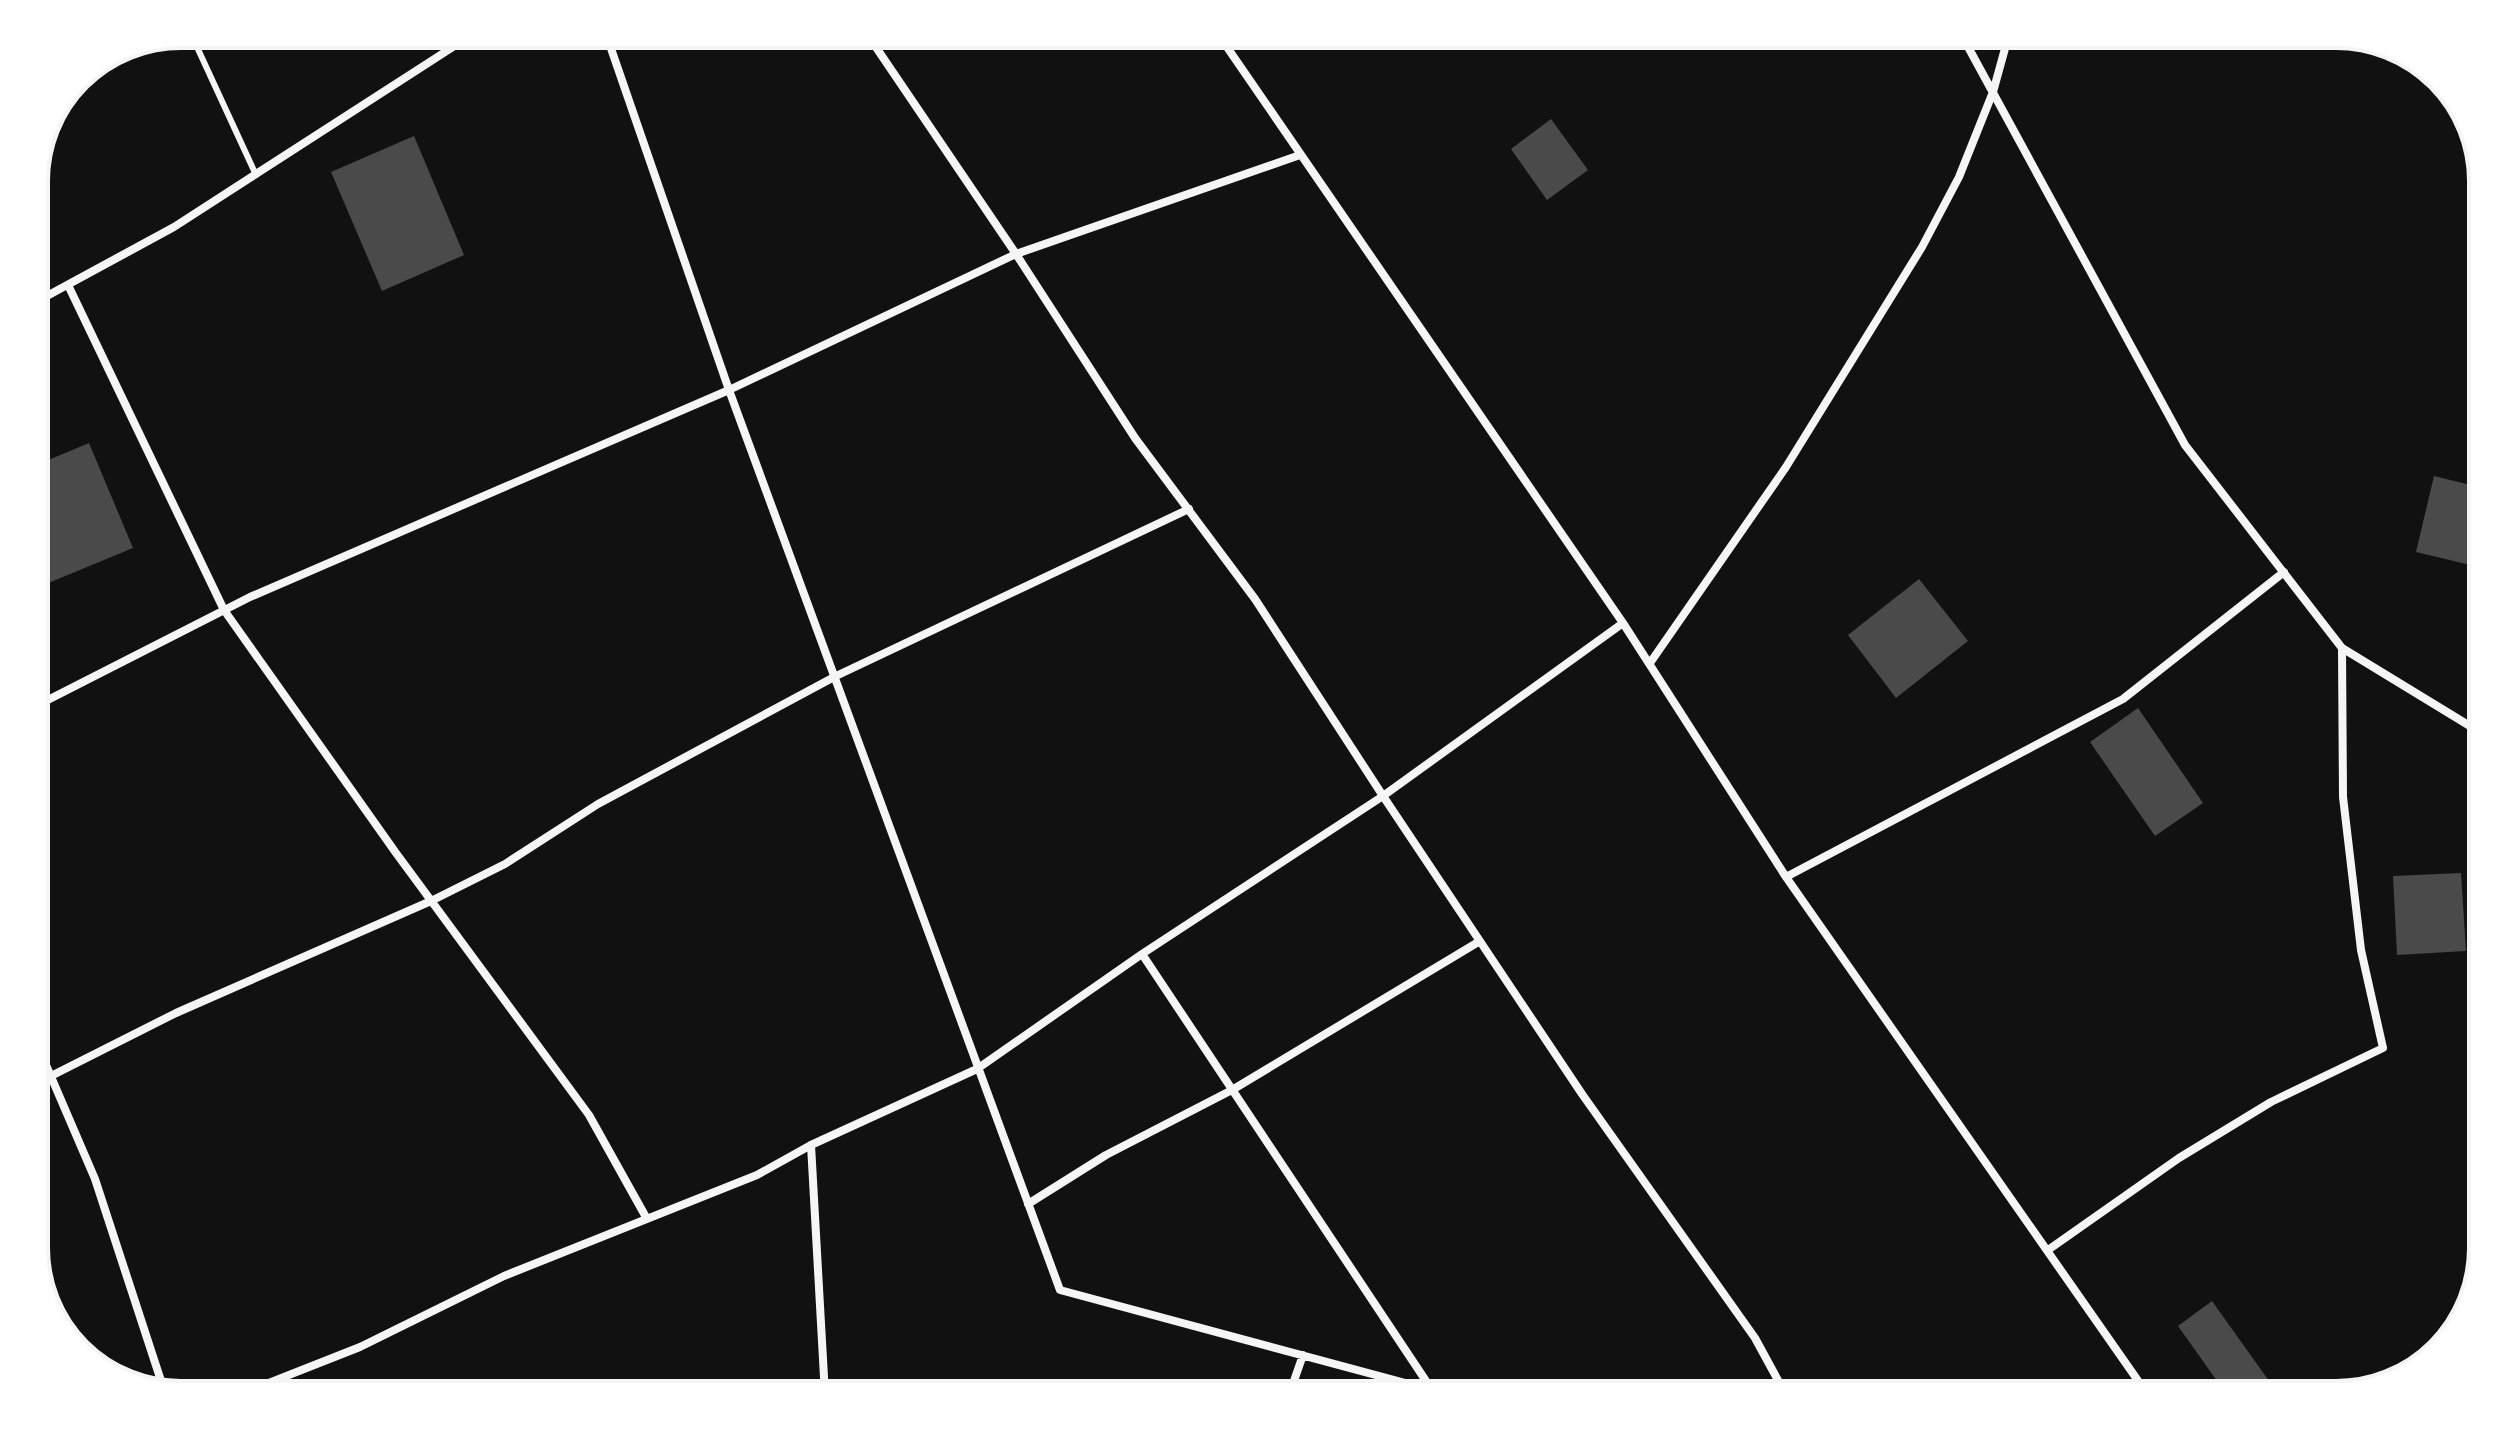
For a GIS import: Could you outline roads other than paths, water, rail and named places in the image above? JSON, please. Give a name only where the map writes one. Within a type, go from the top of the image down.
[{"type":"street","points":[[48,296],[174,227],[451,48]]},
{"type":"street","points":[[611,48],[729,390],[1060,1290],[1399,1381]]},
{"type":"street","points":[[876,48],[1016,254],[1135,438],[1255,599],[1591,1107],[1755,1338],[1778,1381]]},
{"type":"street","points":[[1227,48],[1650,663],[1786,877],[2138,1381]]},
{"type":"street","points":[[1969,48],[2185,445],[2342,648],[2469,725]]},
{"type":"street","points":[[1650,663],[1786,467],[1922,247],[1959,177],[1993,92],[2005,48]]},
{"type":"street","points":[[48,700],[224,610],[729,390],[1016,254],[1300,155]]},
{"type":"street","points":[[68,285],[224,610],[431,901],[589,1115],[647,1219]]},
{"type":"street","points":[[51,1076],[176,1013],[431,901],[505,864],[598,804],[836,676],[1189,509]]},
{"type":"street","points":[[1786,877],[2123,699],[2284,572]]},
{"type":"street","points":[[274,1381],[360,1347],[504,1276],[757,1175],[811,1145],[977,1069],[1142,954],[1383,796],[1623,623]]},
{"type":"street","points":[[2048,1250],[2179,1158],[2271,1102],[2383,1048],[2361,950],[2343,797],[2342,648]]},
{"type":"street","points":[[1028,1204],[1106,1155],[1232,1090],[1480,941]]},
{"type":"street","points":[[1142,954],[1426,1381]]},
{"type":"street","points":[[48,1069],[95,1179],[160,1379]]},
{"type":"street","points":[[811,1145],[824,1381]]},
{"type":"street","points":[[1294,1381],[1303,1355]]},
{"type":"lane","points":[[197,48],[256,175]]}]
